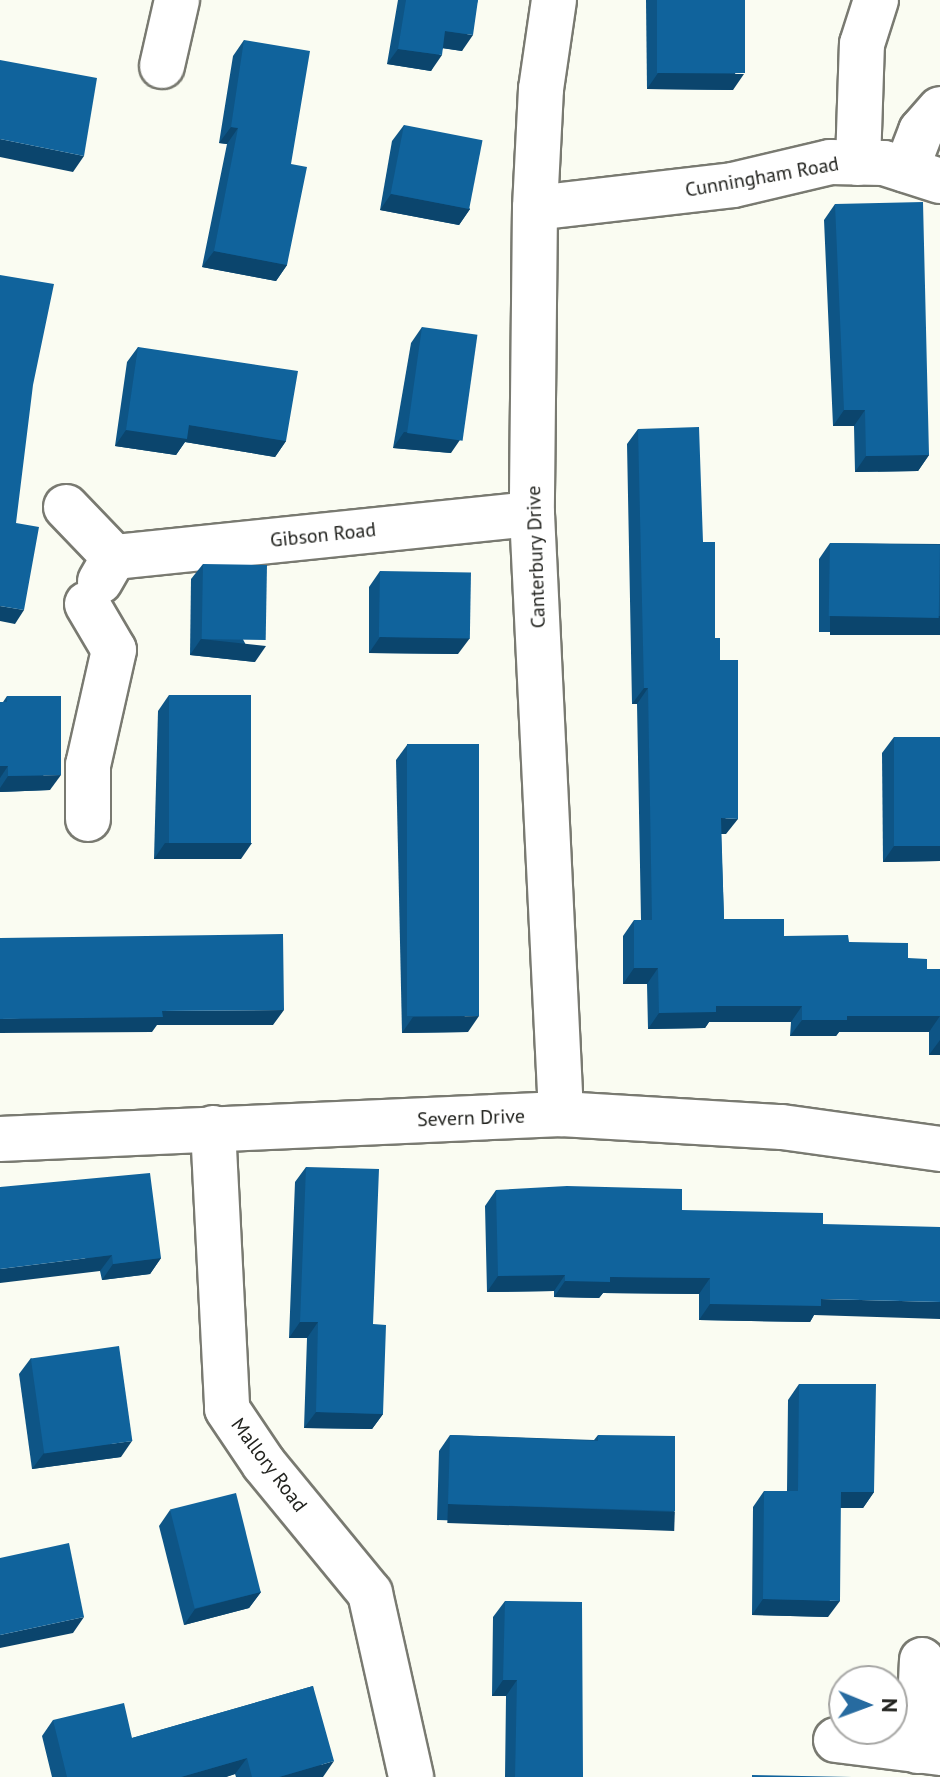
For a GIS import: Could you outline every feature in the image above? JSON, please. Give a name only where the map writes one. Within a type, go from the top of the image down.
[{"type":"street","points":[[162,66],[177,0]]},
{"type":"street","name":"Canterbury Drive","points":[[554,0],[541,89],[535,208],[532,514],[561,1114]]},
{"type":"street","points":[[858,163],[862,44],[876,0]]},
{"type":"street","points":[[923,175],[921,131],[940,109]]},
{"type":"street","name":"Cunningham Road","points":[[535,208],[733,185],[830,162],[884,163],[923,175]]},
{"type":"street","points":[[66,507],[114,557],[80,617],[114,650],[88,765],[88,819]]},
{"type":"street","name":"Gibson Road","points":[[114,557],[532,514]]},
{"type":"street","name":"Severn Drive","points":[[0,1139],[561,1114],[782,1127],[940,1149]]},
{"type":"street","name":"Mallory Road","points":[[213,1128],[227,1409],[264,1464],[370,1593],[411,1777]]},
{"type":"street","points":[[875,1745],[929,1752],[922,1660]]},
{"type":"building","points":[[406,0],[478,0],[473,35],[445,31],[442,55],[398,49]]},
{"type":"building","points":[[657,0],[745,0],[745,73],[657,73]]},
{"type":"building","points":[[244,40],[310,51],[291,164],[307,167],[287,265],[214,251],[238,128],[231,127]]},
{"type":"building","points":[[0,60],[97,78],[84,156],[0,139]]},
{"type":"building","points":[[404,125],[483,140],[469,209],[391,194]]},
{"type":"building","points":[[923,202],[929,455],[866,456],[865,410],[844,410],[835,204]]},
{"type":"building","points":[[0,275],[54,284],[33,385],[16,523],[39,527],[24,610],[0,606]]},
{"type":"building","points":[[422,327],[477,335],[463,441],[407,433]]},
{"type":"building","points":[[138,347],[298,371],[286,441],[189,425],[187,439],[126,430]]},
{"type":"building","points":[[699,427],[703,542],[715,542],[715,638],[720,638],[720,660],[738,660],[738,819],[721,818],[724,919],[784,919],[784,936],[848,935],[849,942],[908,943],[908,958],[927,959],[927,969],[940,969],[940,1016],[847,1016],[847,1020],[802,1020],[802,1006],[716,1006],[716,1012],[659,1013],[658,968],[634,968],[634,920],[652,920],[648,688],[644,688],[638,429]]},
{"type":"building","points":[[830,543],[940,545],[939,618],[829,616]]},
{"type":"building","points":[[203,564],[267,565],[266,640],[202,639]]},
{"type":"building","points":[[380,571],[471,573],[470,639],[379,637]]},
{"type":"building","points":[[169,695],[251,695],[251,843],[169,843]]},
{"type":"building","points":[[7,696],[61,696],[61,775],[8,776],[8,766],[0,766],[0,702],[7,702]]},
{"type":"building","points":[[894,737],[940,737],[940,846],[894,846]]},
{"type":"building","points":[[407,744],[479,744],[479,1016],[407,1016]]},
{"type":"building","points":[[283,934],[284,1010],[162,1011],[163,1017],[0,1019],[0,938]]},
{"type":"building","points":[[306,1167],[379,1169],[373,1324],[386,1325],[383,1414],[316,1412],[318,1322],[300,1322]]},
{"type":"building","points":[[150,1173],[161,1258],[113,1264],[112,1255],[0,1269],[0,1187]]},
{"type":"building","points":[[567,1186],[682,1189],[682,1210],[823,1213],[823,1224],[940,1227],[940,1302],[821,1299],[821,1306],[710,1304],[710,1278],[610,1277],[610,1282],[565,1281],[565,1275],[498,1276],[496,1190]]},
{"type":"building","points":[[119,1346],[132,1441],[44,1453],[31,1358]]},
{"type":"building","points":[[799,1384],[876,1384],[874,1492],[841,1492],[840,1601],[763,1599],[764,1491],[798,1491]]},
{"type":"building","points":[[450,1435],[598,1441],[598,1435],[675,1436],[675,1511],[448,1504]]},
{"type":"building","points":[[236,1493],[261,1592],[195,1608],[170,1509]]},
{"type":"building","points":[[69,1543],[84,1617],[0,1635],[0,1558]]},
{"type":"building","points":[[505,1601],[582,1602],[583,1777],[515,1777],[517,1680],[503,1680]]},
{"type":"building","points":[[313,1686],[334,1761],[279,1777],[252,1777],[247,1758],[181,1777],[67,1777],[53,1720],[124,1703],[132,1738]]},
{"type":"building","points":[[752,1775],[852,1777],[752,1777]]}]
